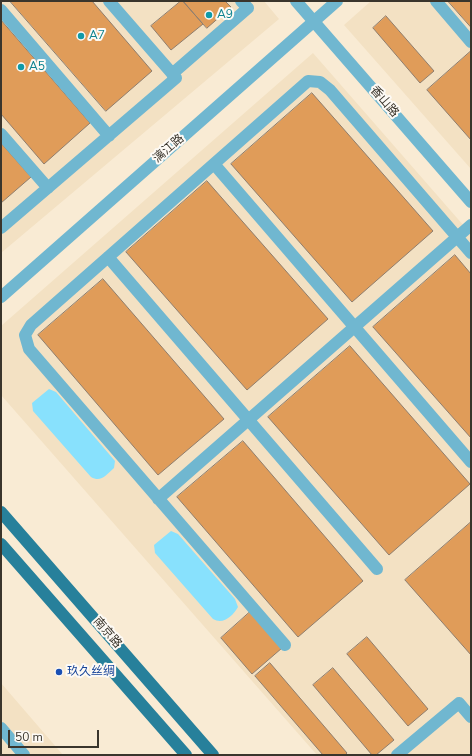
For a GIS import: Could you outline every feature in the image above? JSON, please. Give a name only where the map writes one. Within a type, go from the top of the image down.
[{"type":"main road","name":"南京路","points":[[1,512],[212,755]]},
{"type":"main road","name":"南京路","points":[[1,544],[186,755]]},
{"type":"street","points":[[1,228],[176,78],[109,1]]},
{"type":"street","points":[[172,74],[248,8],[241,1]]},
{"type":"street","name":"香山路","points":[[296,1],[471,202]]},
{"type":"street","name":"漓江路","points":[[1,297],[337,1]]},
{"type":"street","points":[[436,1],[471,42]]},
{"type":"street","points":[[1,10],[109,136]]},
{"type":"street","points":[[285,645],[29,349],[25,335],[31,325],[308,82],[320,82],[330,90],[471,254]]},
{"type":"street","points":[[1,134],[48,188]]},
{"type":"street","points":[[214,164],[471,462]]},
{"type":"street","points":[[158,499],[471,225]]},
{"type":"street","points":[[108,257],[377,569]]},
{"type":"street","points":[[397,755],[459,704],[471,717]]},
{"type":"street","points":[[1,728],[24,755]]},
{"type":"shaded area","points":[[1,1],[264,1],[279,19],[1,253]]},
{"type":"shaded area","points":[[371,1],[471,1],[471,169],[344,25]]},
{"type":"shaded area","points":[[313,53],[471,234],[471,755],[317,755],[1,395],[1,326]]},
{"type":"shaded area","points":[[1,683],[63,755],[1,755]]},
{"type":"water","points":[[49,389],[56,392],[115,461],[114,468],[101,479],[91,477],[33,411],[32,403]]},
{"type":"water","points":[[171,531],[178,534],[235,599],[238,607],[227,619],[217,621],[213,619],[155,553],[154,545]]},
{"type":"building","name":"A7","points":[[10,1],[92,1],[152,71],[106,111]]},
{"type":"building","points":[[181,1],[183,1],[203,24],[171,50],[151,26]]},
{"type":"building","name":"A9","points":[[183,1],[225,1],[231,7],[207,28]]},
{"type":"building","points":[[448,1],[471,1],[471,27]]},
{"type":"building","points":[[386,16],[434,71],[420,83],[373,28]]},
{"type":"building","name":"A5","points":[[1,20],[90,123],[44,164],[1,114]]},
{"type":"building","points":[[471,51],[471,140],[427,90]]},
{"type":"building","points":[[312,93],[433,231],[352,302],[231,164]]},
{"type":"building","points":[[1,143],[31,177],[1,203]]},
{"type":"building","points":[[207,181],[328,319],[247,390],[126,252]]},
{"type":"building","points":[[455,255],[471,274],[471,438],[373,327]]},
{"type":"building","points":[[103,279],[224,419],[158,475],[38,335]]},
{"type":"building","points":[[350,346],[470,484],[389,555],[268,417]]},
{"type":"building","points":[[243,441],[363,581],[298,637],[177,497]]},
{"type":"building","points":[[471,522],[471,655],[405,580]]},
{"type":"building","points":[[250,612],[282,648],[252,674],[221,638]]},
{"type":"building","points":[[367,637],[428,709],[408,726],[347,654]]},
{"type":"building","points":[[270,663],[347,753],[345,755],[323,755],[255,676]]},
{"type":"building","points":[[333,668],[394,740],[376,755],[372,755],[313,685]]},
{"type":"place","name":"A9","points":[[209,15]]},
{"type":"place","name":"A7","points":[[81,36]]},
{"type":"place","name":"A5","points":[[21,67]]},
{"type":"place","name":"玖久丝绸","points":[[59,672]]}]
